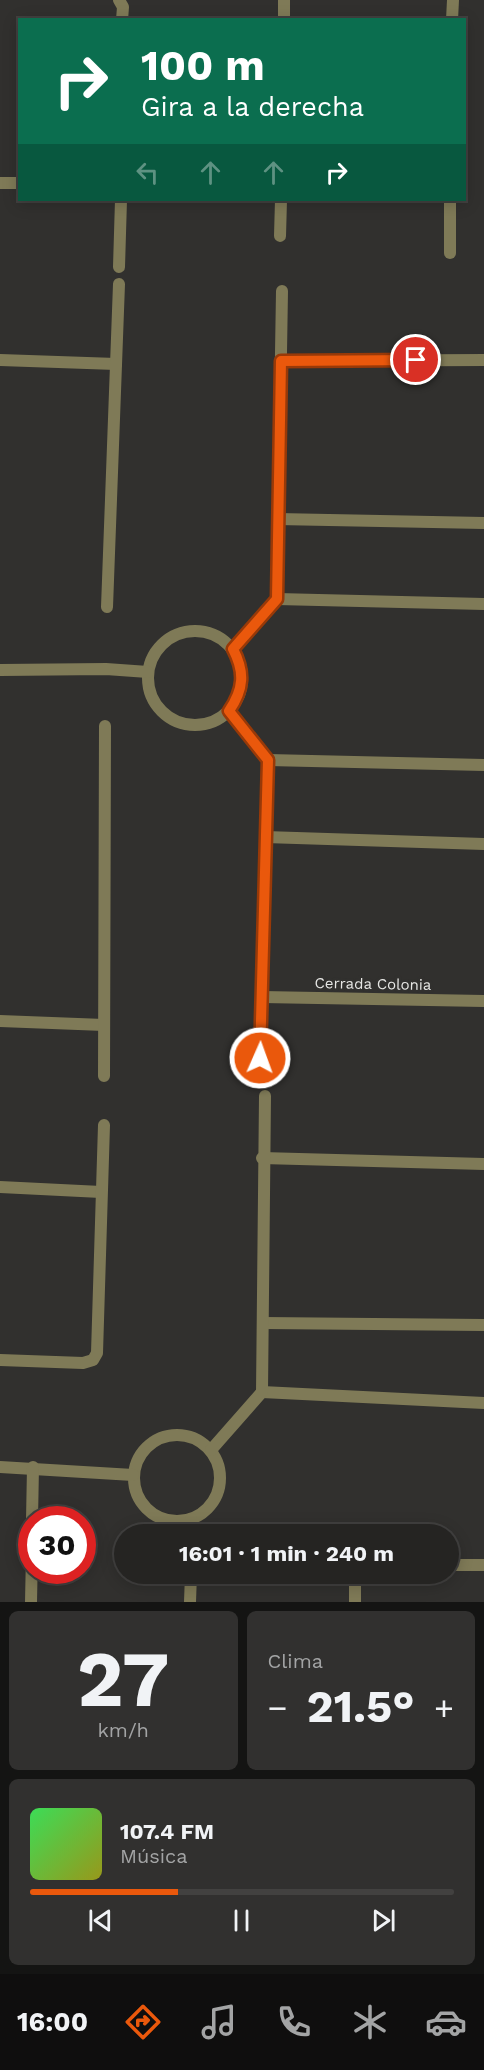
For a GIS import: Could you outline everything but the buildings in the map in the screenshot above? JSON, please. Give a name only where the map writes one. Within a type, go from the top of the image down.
[{"type":"street","points":[[119,0],[123,7],[122,18]]},
{"type":"street","points":[[284,0],[284,18]]},
{"type":"street","points":[[452,18],[453,0]]},
{"type":"street","points":[[0,183],[18,183]]},
{"type":"street","points":[[119,267],[121,201]]},
{"type":"street","points":[[280,236],[281,201]]},
{"type":"street","points":[[450,201],[450,253]]},
{"type":"street","points":[[107,607],[119,284]]},
{"type":"street","points":[[233,649],[277,599],[282,291]]},
{"type":"street","points":[[0,360],[116,364]]},
{"type":"street","points":[[281,361],[484,360]]},
{"type":"street","points":[[277,519],[484,523]]},
{"type":"street","points":[[277,599],[484,604]]},
{"type":"street","points":[[207,632],[221,638],[233,649],[240,664],[243,681],[239,697],[229,711],[217,720],[203,725],[189,725],[175,721],[162,712],[153,700],[148,672],[153,656],[162,644],[183,633],[207,632]]},
{"type":"street","points":[[0,670],[106,669],[148,672]]},
{"type":"street","points":[[229,711],[268,760],[260,1058]]},
{"type":"street","points":[[104,1076],[105,726]]},
{"type":"street","points":[[268,760],[484,765]]},
{"type":"street","points":[[265,837],[484,844]]},
{"type":"street","name":"Cerrada Colonia","points":[[262,997],[484,1001]]},
{"type":"street","points":[[0,1021],[104,1025]]},
{"type":"street","points":[[211,1450],[262,1392],[264,1096]]},
{"type":"street","points":[[0,1360],[72,1364],[93,1360],[99,1344],[104,1125]]},
{"type":"street","points":[[262,1158],[484,1164]]},
{"type":"street","points":[[0,1187],[101,1192]]},
{"type":"street","points":[[263,1323],[484,1325]]},
{"type":"street","points":[[262,1392],[484,1403]]},
{"type":"street","points":[[164,1436],[190,1436],[211,1450],[219,1470],[219,1490],[213,1503],[203,1513],[177,1522],[163,1519],[150,1512],[138,1496],[133,1475],[142,1450],[164,1436]]},
{"type":"street","points":[[0,1467],[33,1467],[133,1475]]},
{"type":"street","points":[[32,1506],[33,1467]]},
{"type":"street","points":[[191,1519],[191,1524]]},
{"type":"street","points":[[459,1565],[484,1565]]},
{"type":"street","points":[[31,1584],[31,1602]]},
{"type":"street","points":[[190,1584],[190,1602]]},
{"type":"street","points":[[355,1584],[355,1602]]},
{"type":"route","points":[[260,1058],[268,760],[229,711],[239,697],[243,681],[240,664],[233,649],[277,599],[281,361],[416,360]]}]
